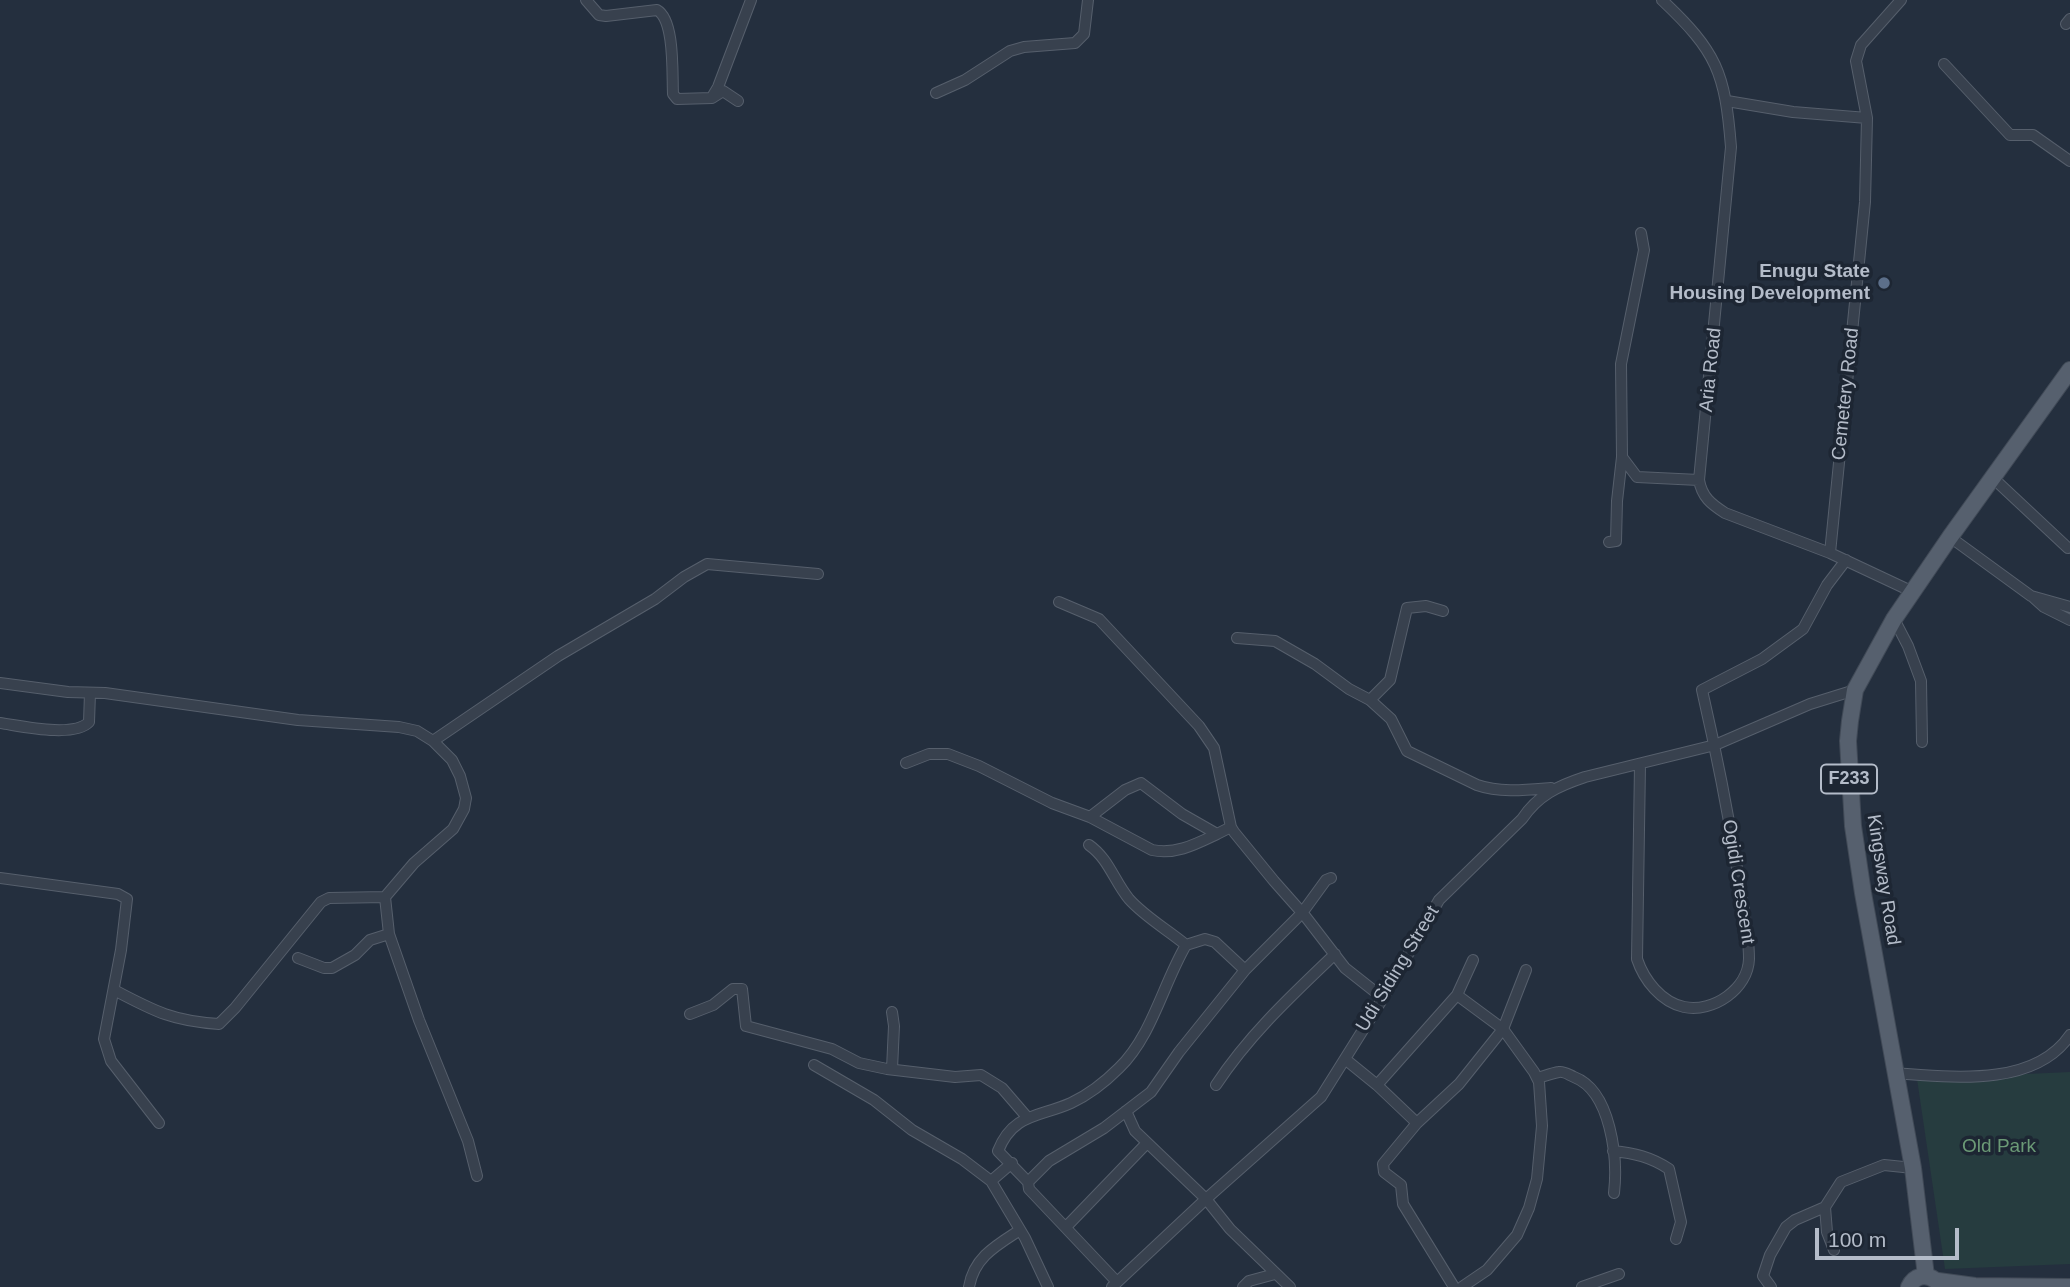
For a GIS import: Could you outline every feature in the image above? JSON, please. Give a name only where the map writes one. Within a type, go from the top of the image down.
[{"type":"main road","name":"Kingsway Road","points":[[1925,1283],[1913,1168],[1894,1073],[1853,826],[1848,741],[1855,690],[1894,620],[1992,477],[2070,370]]},
{"type":"main road","points":[[1925,1283],[2070,1287]]},
{"type":"street","points":[[586,0],[599,15],[657,10],[663,13],[669,26],[674,97],[677,99],[712,98],[723,91],[738,101]]},
{"type":"street","points":[[712,98],[719,87],[751,0]]},
{"type":"street","points":[[936,93],[965,80],[1010,51],[1024,47],[1075,43],[1084,33],[1088,0]]},
{"type":"street","name":"Aria Road","points":[[1662,0],[1703,42],[1722,80],[1727,101],[1731,147],[1699,480]]},
{"type":"street","name":"Cemetery Road","points":[[1830,553],[1865,202],[1867,118],[1856,61],[1861,45],[1901,0]]},
{"type":"street","points":[[1944,64],[2010,135],[2033,135],[2070,161]]},
{"type":"street","points":[[1727,101],[1793,112],[1867,118]]},
{"type":"street","points":[[1609,542],[1616,541],[1616,502],[1622,457],[1620,364],[1644,250],[1642,233]]},
{"type":"street","points":[[1622,457],[1637,477],[1699,480],[1705,497],[1725,513],[1830,553],[1913,592]]},
{"type":"street","points":[[1992,477],[2068,548]]},
{"type":"street","points":[[1950,537],[2044,607],[2070,620]]},
{"type":"street","name":"Ogidi Crescent","points":[[1640,765],[1637,960],[1648,983],[1681,1007],[1696,1008],[1728,995],[1740,986],[1748,970],[1749,956],[1715,745],[1702,690],[1762,659],[1803,629],[1846,560]]},
{"type":"street","points":[[433,741],[558,656],[655,599],[707,564],[818,574]]},
{"type":"street","points":[[2031,596],[2070,607]]},
{"type":"street","points":[[1059,602],[1099,619],[1209,739],[1217,759],[1231,827],[1345,968],[1383,999]]},
{"type":"street","points":[[1370,700],[1390,680],[1407,608],[1426,606],[1443,611]]},
{"type":"street","points":[[1894,620],[1908,646],[1921,681],[1922,742]]},
{"type":"street","points":[[1237,638],[1275,641],[1370,700],[1391,719],[1407,751],[1477,785],[1489,789],[1510,790],[1555,788]]},
{"type":"street","points":[[0,683],[298,720],[399,727],[417,731],[433,741],[452,760],[466,798],[464,809],[453,829],[414,863],[386,897],[389,934],[419,1020],[468,1142],[477,1176]]},
{"type":"street","name":"Udi Siding Street","points":[[1114,1284],[1321,1097],[1383,999],[1439,900],[1522,819],[1531,805],[1555,788],[1585,777],[1715,745],[1811,704],[1855,690]]},
{"type":"street","points":[[0,723],[68,731],[84,727],[89,722],[90,693]]},
{"type":"street","points":[[906,763],[929,754],[948,754],[979,766],[1052,803],[1090,817],[1133,841],[1163,852],[1196,844],[1231,827]]},
{"type":"street","points":[[1090,817],[1125,790],[1141,783],[1182,814],[1217,834]]},
{"type":"street","points":[[1089,845],[1108,863],[1129,899],[1186,945]]},
{"type":"street","points":[[0,878],[124,895],[127,899],[104,1039],[105,1048],[111,1061],[159,1123]]},
{"type":"street","points":[[1028,1182],[1049,1161],[1104,1128],[1151,1091],[1245,970],[1302,913],[1326,880],[1331,878]]},
{"type":"street","points":[[114,990],[178,1020],[219,1024],[321,902],[329,898],[386,897]]},
{"type":"street","points":[[298,958],[324,968],[332,968],[355,955],[370,940],[389,934]]},
{"type":"street","points":[[1114,1284],[1066,1227],[1029,1189],[1028,1182],[998,1151],[999,1148],[1010,1132],[1027,1117],[1074,1101],[1120,1068],[1147,1028],[1186,945],[1205,939],[1215,942],[1245,970]]},
{"type":"street","points":[[1216,1085],[1237,1053],[1270,1015],[1335,954]]},
{"type":"street","points":[[1377,1085],[1457,995],[1473,960]]},
{"type":"street","points":[[1454,1287],[1403,1204],[1401,1185],[1382,1168],[1417,1123],[1459,1084],[1503,1029],[1525,970]]},
{"type":"street","points":[[690,1014],[713,1005],[733,989],[742,989],[746,1026],[832,1049],[859,1063],[956,1077],[981,1074],[1002,1088],[1027,1117]]},
{"type":"street","points":[[1457,995],[1503,1029],[1538,1078],[1542,1112],[1542,1147],[1537,1179],[1529,1208],[1517,1235],[1487,1269],[1462,1287]]},
{"type":"street","points":[[892,1012],[892,1069]]},
{"type":"street","points":[[1894,1073],[1950,1077],[1988,1076],[2009,1072],[2052,1054],[2070,1035]]},
{"type":"street","points":[[1345,1059],[1417,1123]]},
{"type":"street","points":[[814,1065],[874,1100],[912,1130],[962,1159],[991,1181],[1020,1230],[1048,1287]]},
{"type":"street","points":[[1538,1078],[1562,1071],[1584,1080],[1600,1099],[1616,1167],[1614,1193]]},
{"type":"street","points":[[1126,1111],[1135,1131],[1206,1199],[1230,1229],[1290,1287]]},
{"type":"street","points":[[1066,1227],[1147,1143]]},
{"type":"street","points":[[1613,1151],[1644,1156],[1669,1169],[1681,1222],[1676,1239]]},
{"type":"street","points":[[991,1181],[1012,1163]]},
{"type":"street","points":[[1771,1287],[1763,1276],[1786,1227],[1825,1207],[1841,1182],[1884,1165],[1913,1168]]},
{"type":"street","points":[[1825,1207],[1826,1232],[1834,1250]]},
{"type":"street","points":[[969,1287],[970,1278],[987,1251],[1020,1230]]},
{"type":"street","points":[[1243,1287],[1249,1281],[1275,1274]]},
{"type":"street","points":[[1581,1287],[1619,1274]]},
{"type":"green space","name":"Old Park","points":[[2070,1072],[2070,1264],[1945,1269],[1917,1079]]},
{"type":"place","name":"Enugu State Housing Development","points":[[1884,283]]}]
